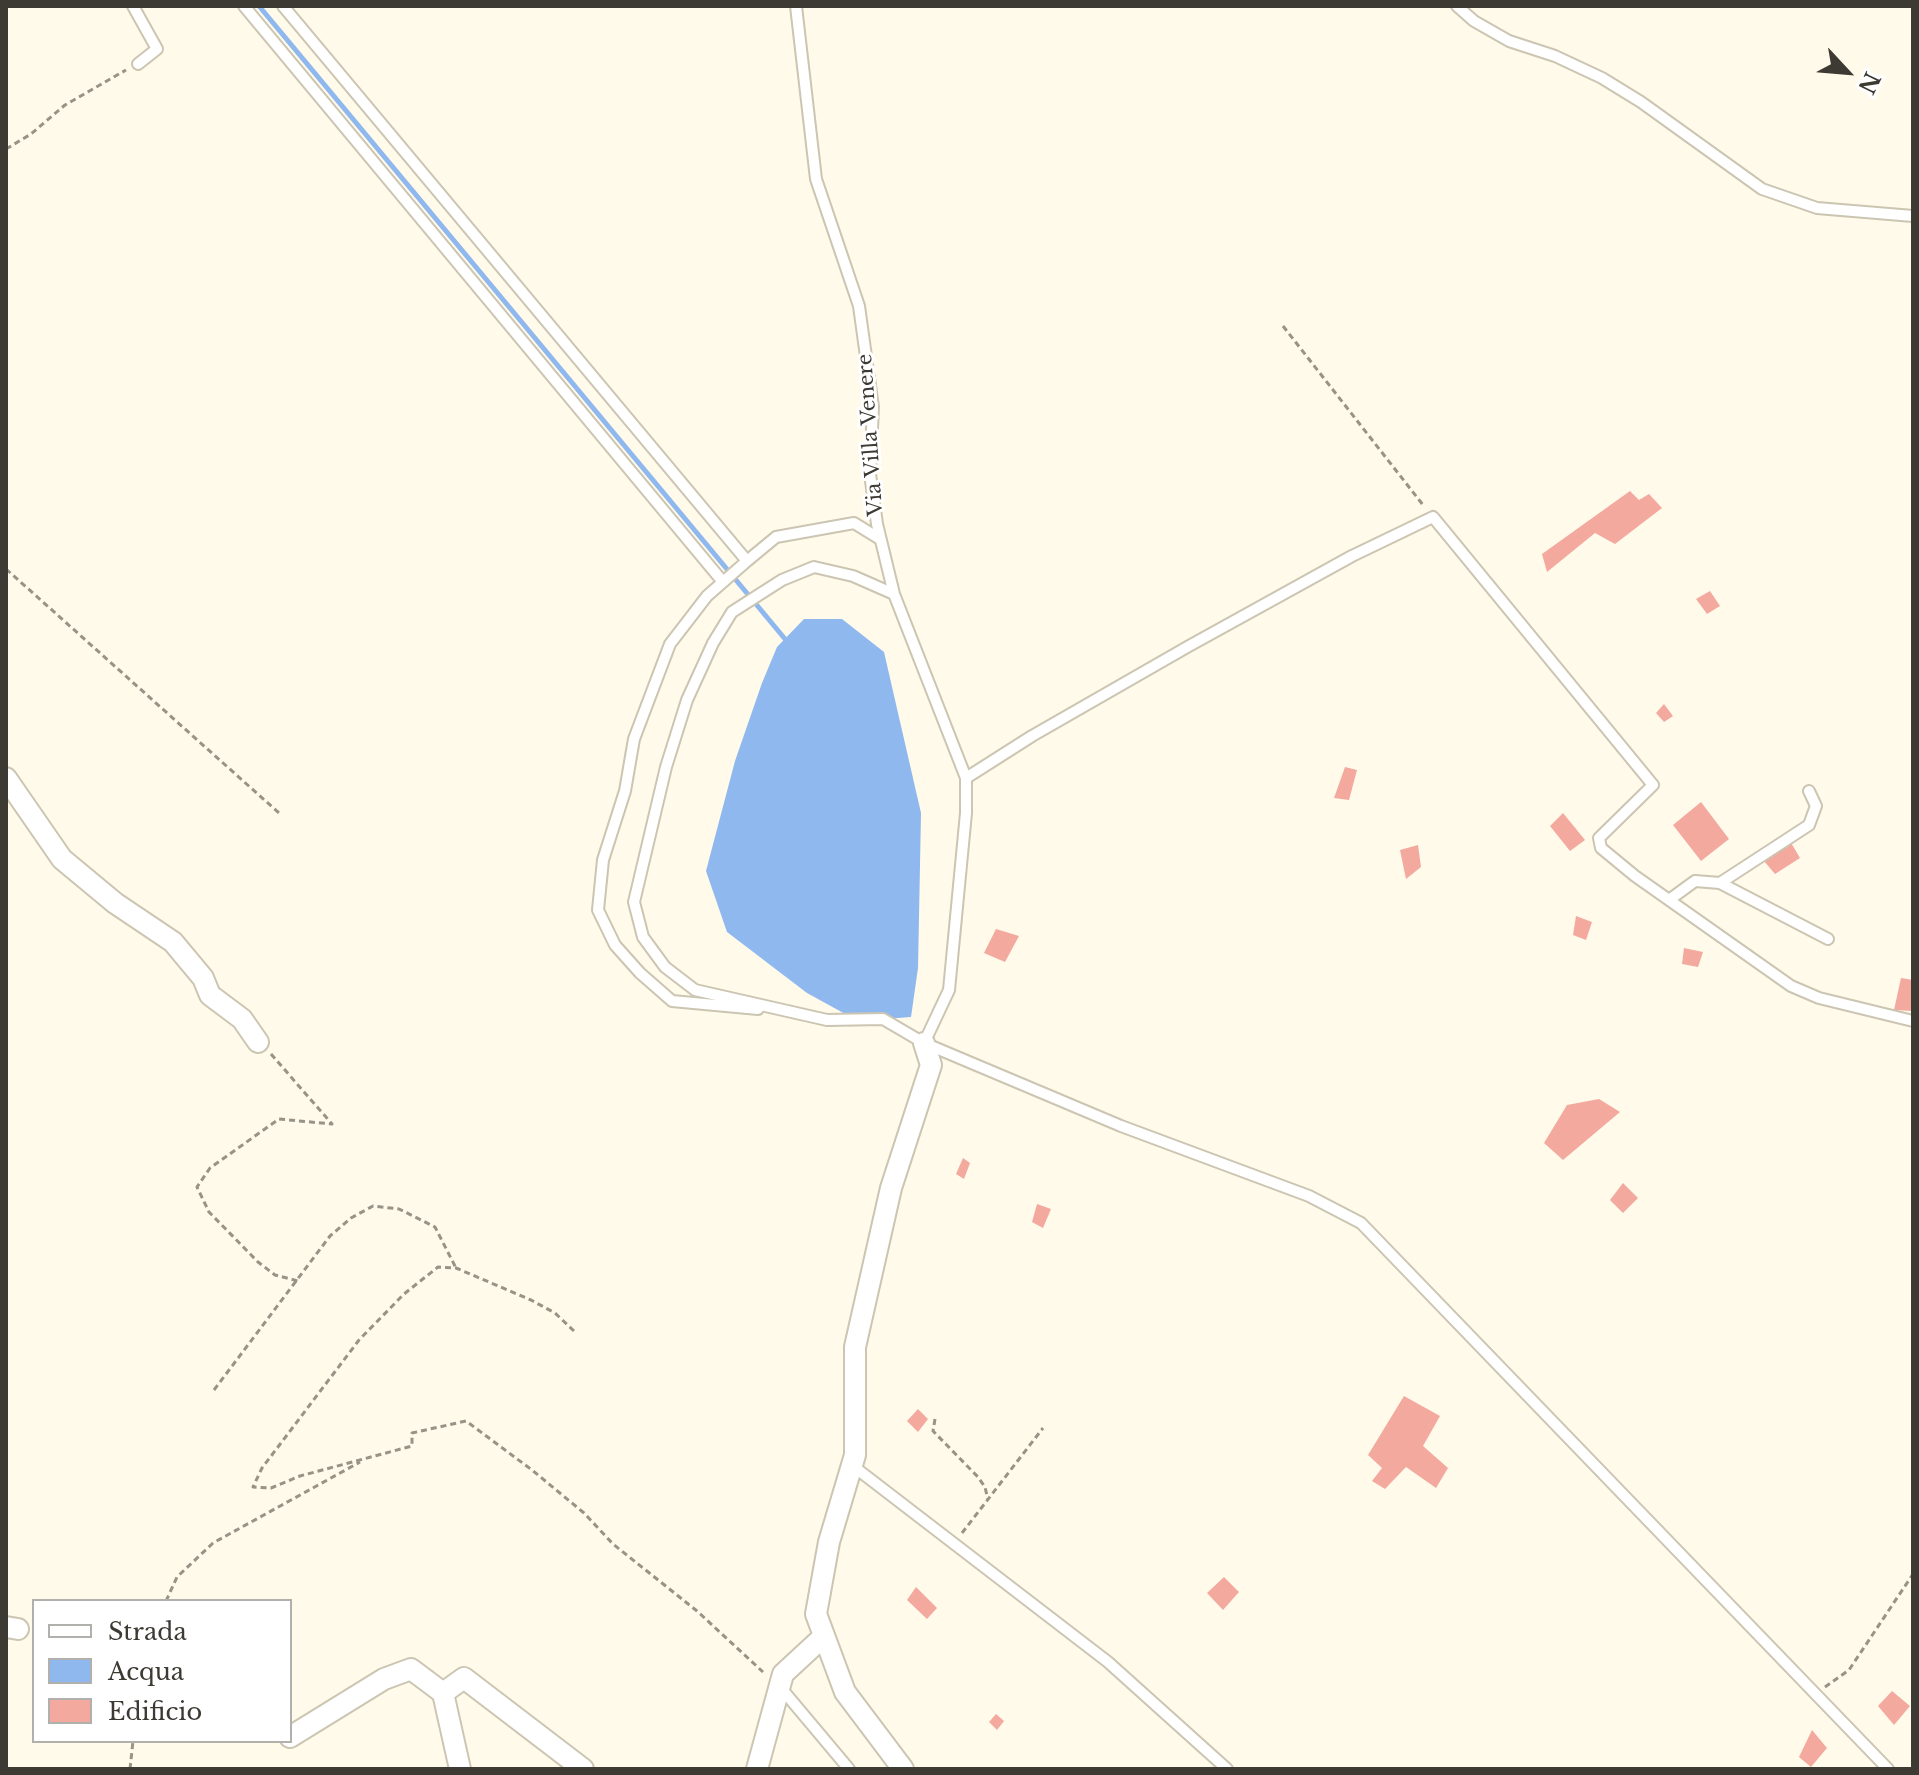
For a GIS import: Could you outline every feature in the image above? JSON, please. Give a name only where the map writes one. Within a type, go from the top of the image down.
[{"type":"street","points":[[6,778],[62,859],[115,903],[173,942],[203,978],[210,995],[242,1019],[258,1042]]},
{"type":"street","points":[[903,1769],[845,1692],[816,1614],[829,1542],[853,1466],[855,1347],[891,1188],[931,1065],[924,1043]]},
{"type":"street","points":[[757,1769],[781,1680],[823,1637]]},
{"type":"street","points":[[292,1736],[384,1679],[411,1669],[443,1693],[460,1769]]},
{"type":"street","points":[[443,1693],[464,1678],[583,1769]]},
{"type":"lane","points":[[133,6],[157,49],[138,64]]},
{"type":"lane","points":[[244,6],[724,581]]},
{"type":"lane","points":[[283,6],[747,561]]},
{"type":"lane","name":"Via Villa Venere","points":[[796,6],[816,179],[859,306],[873,407],[870,474],[880,539],[894,594],[966,778],[966,813],[949,990],[924,1043]]},
{"type":"lane","points":[[1457,6],[1474,21],[1509,41],[1555,56],[1615,86],[1762,189],[1817,208],[1913,216]]},
{"type":"lane","points":[[966,778],[1032,736],[1202,639],[1352,556],[1433,517],[1653,785],[1599,838],[1601,848],[1791,986],[1819,998],[1913,1021]]},
{"type":"lane","points":[[784,1011],[672,1001],[640,973],[615,945],[598,910],[603,860],[625,791],[634,739],[658,672],[684,623],[724,581],[776,537],[854,523],[880,539]]},
{"type":"lane","points":[[894,594],[853,576],[814,567],[782,580],[732,612],[713,643],[687,700],[663,780],[634,902],[643,937],[665,967],[695,990],[827,1020],[883,1019],[924,1043],[1121,1126],[1309,1196],[1361,1223],[1888,1769]]},
{"type":"lane","points":[[1720,883],[1809,825],[1816,806],[1809,791]]},
{"type":"lane","points":[[1669,900],[1695,881],[1720,883],[1828,939]]},
{"type":"lane","points":[[853,1466],[1108,1662],[1227,1769]]},
{"type":"lane","points":[[781,1680],[849,1769]]},
{"type":"path","points":[[6,149],[31,134],[65,105],[138,64]]},
{"type":"path","points":[[1283,326],[1433,517]]},
{"type":"path","points":[[6,569],[279,813]]},
{"type":"path","points":[[258,1042],[332,1124],[279,1119],[210,1168],[197,1187],[209,1212],[258,1262],[275,1275],[298,1281]]},
{"type":"path","points":[[214,1390],[330,1236],[351,1218],[373,1206],[399,1209],[435,1227],[456,1268]]},
{"type":"path","points":[[574,1331],[555,1313],[531,1300],[456,1268],[438,1267],[426,1274],[381,1316],[340,1363],[262,1468],[253,1487],[271,1488],[300,1476],[412,1446],[412,1433],[466,1421],[584,1513],[613,1544],[697,1611],[763,1672],[781,1680]]},
{"type":"path","points":[[935,1419],[933,1431],[978,1477],[985,1487],[988,1500]]},
{"type":"path","points":[[955,1542],[1043,1428]]},
{"type":"path","points":[[167,1599],[177,1577],[213,1543],[363,1460]]},
{"type":"path","points":[[1815,1693],[1849,1670],[1913,1574]]},
{"type":"path","points":[[130,1769],[133,1743]]},
{"type":"water","points":[[804,619],[842,619],[884,652],[921,813],[918,968],[911,1017],[858,1021],[807,993],[727,932],[706,871],[735,761],[762,683],[777,647]]},
{"type":"building","points":[[1630,491],[1639,500],[1649,494],[1662,508],[1615,544],[1595,533],[1547,572],[1542,554]]},
{"type":"building","points":[[1710,591],[1720,606],[1707,614],[1696,599]]},
{"type":"building","points":[[1664,704],[1673,716],[1664,722],[1656,713]]},
{"type":"building","points":[[1345,767],[1357,770],[1349,800],[1334,798]]},
{"type":"building","points":[[1701,802],[1729,839],[1701,861],[1673,825]]},
{"type":"building","points":[[1563,813],[1585,840],[1570,851],[1550,826]]},
{"type":"building","points":[[1790,841],[1800,858],[1775,874],[1764,861]]},
{"type":"building","points":[[1418,845],[1421,867],[1406,879],[1400,850]]},
{"type":"building","points":[[1576,916],[1592,922],[1586,940],[1573,935]]},
{"type":"building","points":[[996,929],[1019,936],[1005,962],[984,953]]},
{"type":"building","points":[[1684,948],[1703,952],[1698,967],[1682,964]]},
{"type":"building","points":[[1901,978],[1913,980],[1913,1011],[1894,1010]]},
{"type":"building","points":[[1599,1099],[1620,1112],[1563,1160],[1544,1143],[1567,1105]]},
{"type":"building","points":[[963,1158],[970,1163],[964,1179],[956,1174]]},
{"type":"building","points":[[1623,1183],[1638,1198],[1623,1213],[1610,1200]]},
{"type":"building","points":[[1037,1204],[1051,1209],[1043,1228],[1032,1222]]},
{"type":"building","points":[[1404,1396],[1440,1416],[1423,1446],[1448,1468],[1436,1488],[1406,1467],[1385,1489],[1372,1481],[1382,1468],[1368,1455]]},
{"type":"building","points":[[918,1409],[928,1419],[918,1432],[907,1421]]},
{"type":"building","points":[[1224,1577],[1239,1592],[1223,1610],[1207,1593]]},
{"type":"building","points":[[916,1587],[937,1608],[927,1619],[907,1600]]},
{"type":"building","points":[[1892,1691],[1910,1706],[1894,1725],[1878,1706]]},
{"type":"building","points":[[996,1714],[1004,1721],[997,1730],[989,1722]]},
{"type":"building","points":[[1812,1730],[1827,1748],[1811,1767],[1799,1757]]},
{"type":"waterway","points":[[259,6],[785,639]]}]
